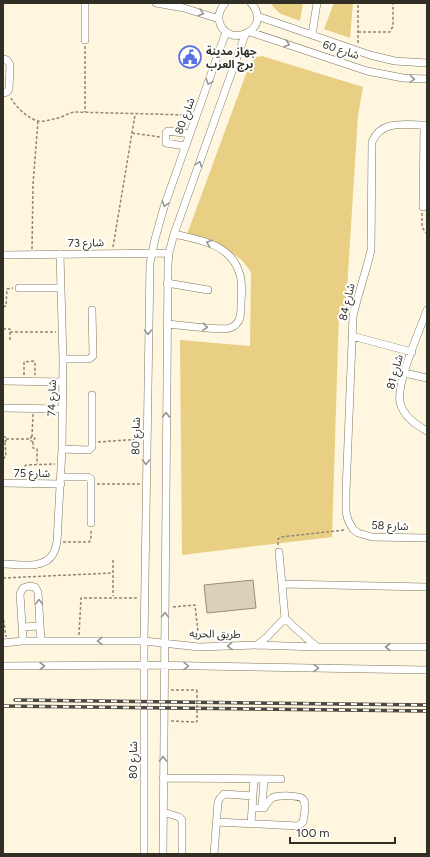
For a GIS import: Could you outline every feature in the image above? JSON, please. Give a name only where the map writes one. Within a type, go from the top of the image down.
[{"type":"street","points":[[85,3],[85,40]]},
{"type":"street","points":[[156,3],[184,8],[219,19]]},
{"type":"street","points":[[224,3],[220,11],[219,19],[226,32]]},
{"type":"street","points":[[312,35],[318,3]]},
{"type":"street","points":[[163,854],[167,283],[169,252],[174,234],[247,33],[255,26],[257,16],[253,4]]},
{"type":"street","name":"شارع 60","points":[[257,16],[358,51],[389,60],[427,63]]},
{"type":"street","name":"شارع 60","points":[[226,32],[235,36],[247,33],[379,74],[403,78],[427,79]]},
{"type":"street","name":"شارع 80","points":[[144,854],[144,641],[149,273],[152,253],[164,207],[226,32]]},
{"type":"street","points":[[3,59],[8,60],[10,65],[9,89],[5,93]]},
{"type":"street","name":"شارع 84","points":[[353,529],[346,512],[352,336],[353,316],[357,297],[371,250],[372,142],[374,136],[379,131],[391,125],[426,125]]},
{"type":"street","points":[[423,207],[426,125]]},
{"type":"street","points":[[185,146],[166,143],[166,133],[168,131],[190,134]]},
{"type":"street","points":[[167,324],[226,329],[236,325],[240,316],[241,276],[236,264],[229,254],[208,242],[174,234]]},
{"type":"street","name":"شارع 73","points":[[3,255],[169,252]]},
{"type":"street","name":"شارع 74","points":[[57,542],[61,481],[63,382],[60,254]]},
{"type":"street","points":[[167,283],[208,290]]},
{"type":"street","points":[[19,288],[61,288]]},
{"type":"street","points":[[63,359],[89,359],[93,356],[92,310]]},
{"type":"street","name":"شارع 81","points":[[427,311],[404,373],[399,393],[400,403],[404,413],[427,431]]},
{"type":"street","points":[[352,336],[412,352]]},
{"type":"street","points":[[404,373],[427,378]]},
{"type":"street","points":[[3,381],[63,382]]},
{"type":"street","points":[[62,449],[89,450],[92,447],[92,395]]},
{"type":"street","points":[[3,408],[62,409]]},
{"type":"street","name":"شارع 75","points":[[3,484],[61,481],[89,477],[92,484]]},
{"type":"street","points":[[91,523],[92,484]]},
{"type":"street","name":"شارع 58","points":[[353,529],[364,536],[372,537],[427,538]]},
{"type":"street","points":[[3,564],[41,564],[48,560],[53,554],[57,542]]},
{"type":"street","points":[[279,552],[285,618],[317,647]]},
{"type":"street","points":[[282,584],[427,587]]},
{"type":"street","points":[[22,641],[20,594],[23,588],[29,586],[35,587],[38,592],[41,641]]},
{"type":"street","points":[[257,645],[285,618]]},
{"type":"street","points":[[22,627],[40,626]]},
{"type":"street","name":"طريق الحريه","points":[[5,643],[22,641],[144,641],[200,646],[257,645],[317,647],[427,647]]},
{"type":"street","points":[[3,666],[164,665],[427,670]]},
{"type":"street","points":[[163,778],[281,779]]},
{"type":"street","points":[[251,824],[254,779]]},
{"type":"street","points":[[262,808],[264,779]]},
{"type":"street","points":[[214,854],[218,802],[220,798],[224,794],[253,796]]},
{"type":"street","points":[[216,822],[298,826],[304,822],[304,804],[300,797],[277,796],[271,798],[264,808],[252,808]]},
{"type":"street","points":[[163,812],[179,817],[182,820],[182,854]]},
{"type":"path","points":[[358,3],[358,51]]},
{"type":"path","points":[[358,32],[390,32],[393,26],[393,3]]},
{"type":"path","points":[[85,40],[85,113]]},
{"type":"path","points":[[5,93],[25,114],[38,121],[53,120],[71,113],[197,115]]},
{"type":"path","points":[[112,254],[135,115]]},
{"type":"path","points":[[31,255],[33,184],[38,121]]},
{"type":"path","points":[[132,133],[165,138]]},
{"type":"path","points":[[423,207],[422,227],[427,234]]},
{"type":"path","points":[[3,307],[6,306],[7,288],[19,288]]},
{"type":"path","points":[[3,329],[9,329],[10,332],[62,332]]},
{"type":"path","points":[[10,332],[10,341]]},
{"type":"path","points":[[24,381],[24,362],[33,361],[35,362],[35,381]]},
{"type":"path","points":[[33,408],[32,437],[34,438],[33,448],[37,449],[37,464]]},
{"type":"path","points":[[3,437],[6,439],[30,439],[32,437]]},
{"type":"path","points":[[93,442],[147,438]]},
{"type":"path","points":[[3,459],[6,456],[6,446],[4,445],[4,442],[6,439]]},
{"type":"path","points":[[30,439],[33,442]]},
{"type":"path","points":[[20,484],[24,466],[37,464],[61,464]]},
{"type":"path","points":[[92,484],[146,484]]},
{"type":"path","points":[[57,542],[89,542],[91,540],[91,523]]},
{"type":"path","points":[[279,552],[278,540],[281,537],[353,529]]},
{"type":"path","points":[[113,560],[113,597]]},
{"type":"path","points":[[3,578],[113,573]]},
{"type":"path","points":[[79,641],[81,598],[145,598]]},
{"type":"path","points":[[165,608],[195,606],[200,646]]},
{"type":"path","points":[[3,615],[5,643]]},
{"type":"path","points":[[163,721],[197,722],[197,690],[164,689]]},
{"type":"shaded area","points":[[270,3],[303,3],[300,21],[279,13]]},
{"type":"shaded area","points":[[334,3],[353,3],[350,38],[324,29]]},
{"type":"shaded area","points":[[262,56],[363,87],[358,115],[346,304],[339,312],[332,537],[182,555],[180,340],[250,346],[251,272],[242,260],[218,244],[186,237],[250,63],[256,57]]},
{"type":"building","points":[[253,580],[256,608],[207,613],[204,585]]},
{"type":"railway","points":[[15,700],[427,705]]},
{"type":"railway","points":[[3,706],[427,711]]},
{"type":"place","name":"جهاز مدينة برج العرب","points":[[190,57]]}]
